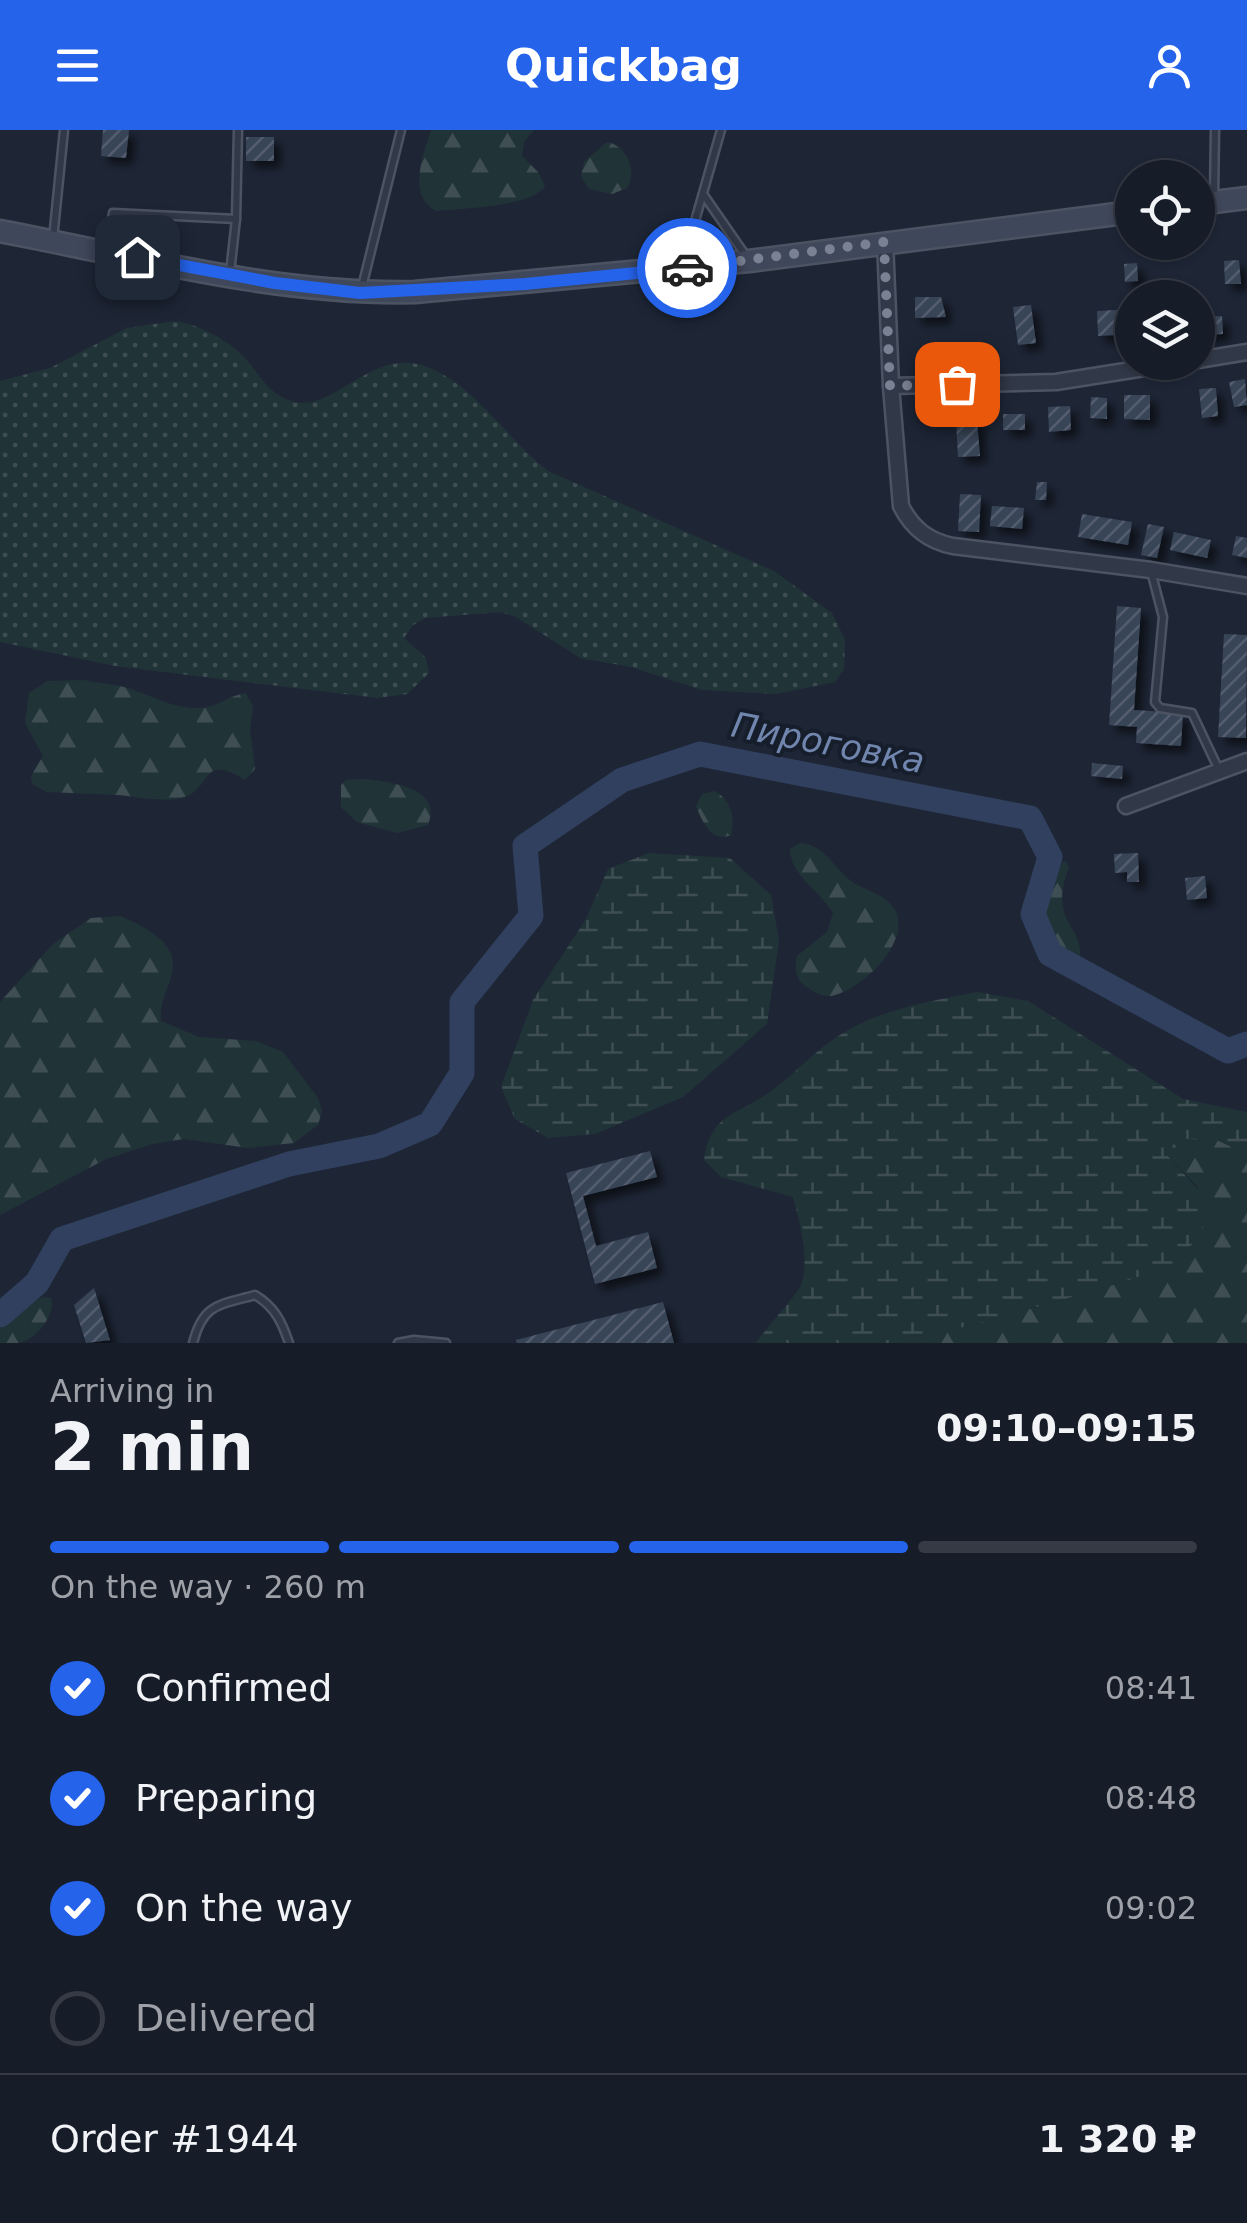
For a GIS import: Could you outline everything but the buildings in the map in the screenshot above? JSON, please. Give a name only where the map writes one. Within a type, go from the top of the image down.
[{"type":"main road","points":[[1215,202],[1247,198]]},
{"type":"main road","points":[[0,230],[230,276],[360,293],[525,284],[749,261],[1115,214]]},
{"type":"street","points":[[884,242],[890,386],[901,506],[927,537],[953,546],[1247,586]]},
{"type":"street","points":[[1215,357],[1247,352]]},
{"type":"street","points":[[890,386],[1056,382],[1115,373]]},
{"type":"street","points":[[1126,806],[1247,760]]},
{"type":"lane","points":[[53,241],[64,130]]},
{"type":"lane","points":[[230,276],[238,130]]},
{"type":"lane","points":[[360,293],[401,130]]},
{"type":"lane","points":[[682,268],[721,130]]},
{"type":"lane","points":[[1211,160],[1215,130]]},
{"type":"lane","points":[[703,194],[749,261]]},
{"type":"lane","points":[[106,250],[113,213],[236,219]]},
{"type":"lane","points":[[1151,570],[1163,617],[1155,702],[1160,708],[1192,713],[1219,771]]},
{"type":"lane","points":[[193,1343],[200,1322],[211,1307],[255,1295],[269,1303],[282,1322],[289,1343]]},
{"type":"lane","points":[[398,1343],[446,1343]]},
{"type":"green space","points":[[431,130],[534,130],[524,142],[522,156],[545,186],[538,193],[511,202],[436,211],[427,204],[419,185]]},
{"type":"green space","points":[[607,142],[625,153],[631,167],[627,188],[612,194],[589,189],[581,176],[584,162]]},
{"type":"green space","points":[[175,321],[228,343],[269,387],[291,401],[307,403],[323,398],[388,365],[407,363],[445,376],[476,400],[548,471],[774,571],[832,613],[845,640],[844,669],[835,682],[776,694],[702,690],[631,667],[580,658],[516,617],[501,612],[426,618],[413,625],[404,638],[426,658],[429,673],[407,694],[378,698],[115,666],[0,642],[0,381],[50,368],[127,328]]},
{"type":"green space","points":[[84,680],[124,687],[191,708],[207,707],[246,693],[253,707],[250,729],[255,769],[245,780],[230,772],[213,771],[191,794],[173,799],[47,792],[32,784],[31,776],[43,756],[25,723],[29,693],[47,681]]},
{"type":"green space","points":[[367,779],[402,786],[422,795],[431,813],[428,825],[397,833],[357,822],[341,807],[341,785],[346,780]]},
{"type":"green space","points":[[715,791],[725,799],[732,815],[731,835],[724,837],[709,830],[696,806],[702,794]]},
{"type":"green space","points":[[800,843],[817,848],[847,878],[885,899],[898,920],[897,934],[882,962],[857,984],[831,996],[809,989],[796,971],[797,956],[827,932],[833,913],[795,868],[790,849]]},
{"type":"green space","points":[[649,853],[730,858],[771,895],[779,941],[767,1024],[683,1097],[595,1134],[548,1138],[515,1119],[501,1087],[533,1000],[586,919],[608,869]]},
{"type":"green space","points":[[1065,861],[1069,867],[1062,903],[1078,942],[1079,960],[1056,943],[1045,914],[1047,883]]},
{"type":"green space","points":[[120,916],[161,940],[171,955],[172,971],[161,1021],[199,1037],[256,1041],[283,1052],[318,1098],[322,1111],[318,1125],[294,1143],[248,1148],[184,1139],[152,1144],[106,1159],[0,1215],[0,1002],[53,944],[91,918]]},
{"type":"green space","points":[[977,992],[1028,1001],[1183,1099],[1247,1112],[1247,1154],[1219,1141],[1177,1138],[1167,1155],[1211,1204],[1200,1236],[1171,1266],[906,1343],[756,1343],[801,1285],[805,1264],[801,1229],[793,1197],[721,1177],[704,1160],[712,1133],[727,1117],[770,1092],[824,1046],[858,1025],[908,1007]]},
{"type":"green space","points":[[1177,1138],[1219,1141],[1247,1154],[1247,1343],[906,1343],[1104,1288],[1198,1187],[1167,1155]]},
{"type":"green space","points":[[51,1298],[52,1305],[38,1332],[25,1341],[0,1343],[0,1329],[33,1301]]},
{"type":"waterway","name":"Пироговка","points":[[0,1315],[37,1283],[62,1239],[289,1164],[379,1146],[430,1124],[462,1073],[462,1002],[531,916],[525,846],[622,780],[700,754],[1030,818],[1050,857],[1033,914],[1050,954],[1228,1051],[1247,1044]]},
{"type":"way so far","points":[[687,268],[884,242],[890,386],[957,384]]},
{"type":"route","points":[[137,257],[230,276],[360,293],[525,284],[687,268]]}]
